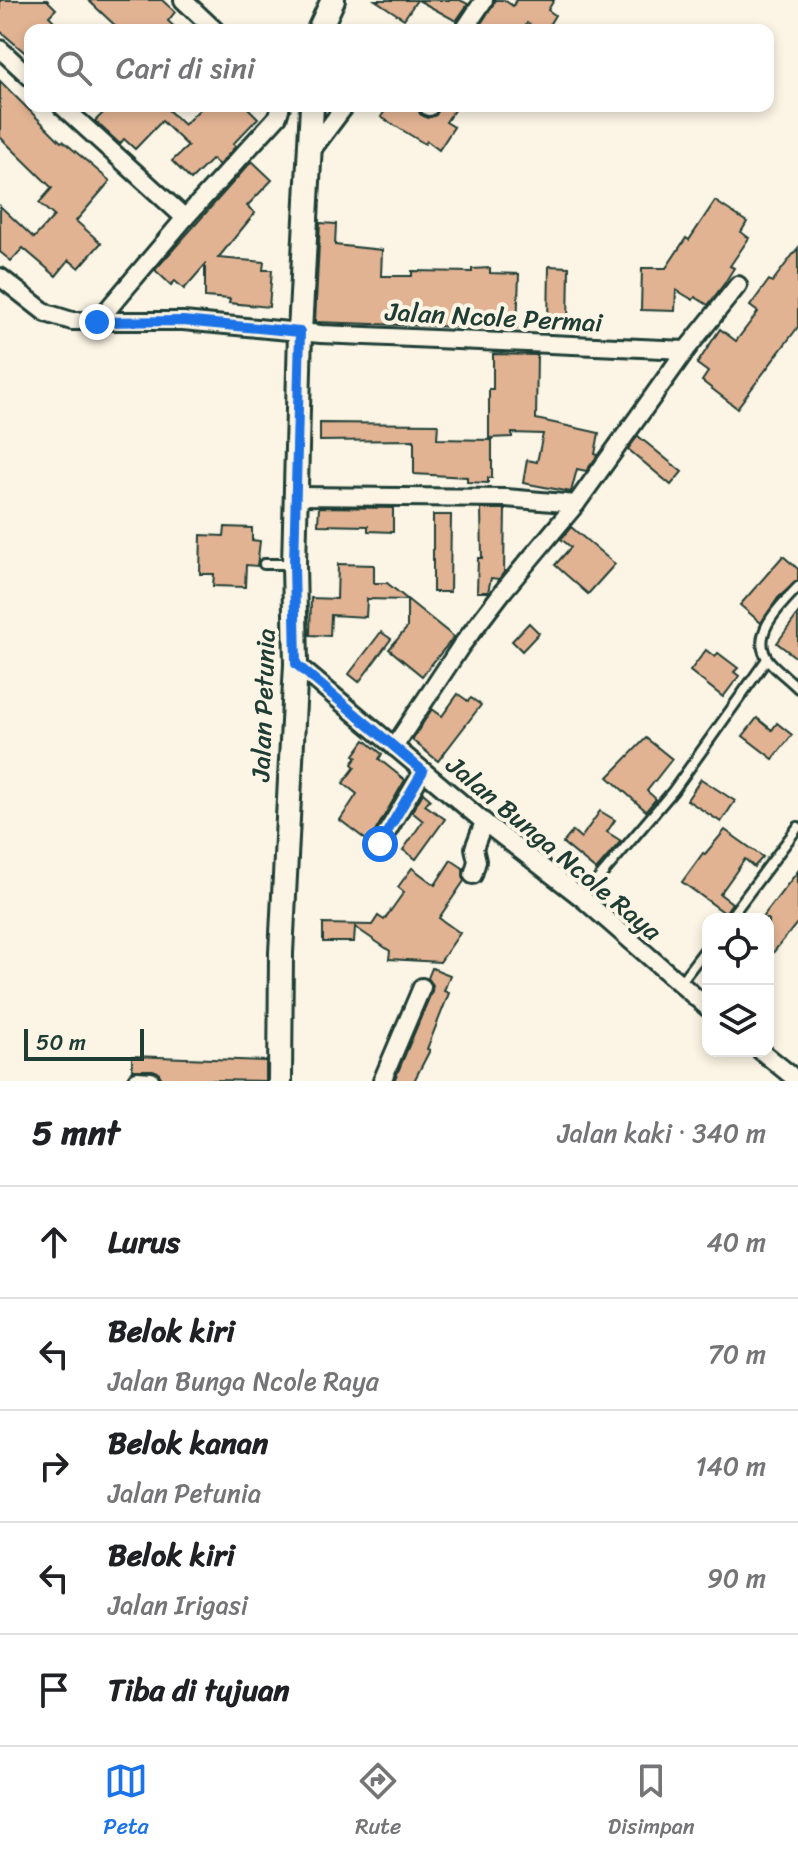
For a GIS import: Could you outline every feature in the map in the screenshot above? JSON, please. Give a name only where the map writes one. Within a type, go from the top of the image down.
[{"type":"street","points":[[183,0],[209,24]]},
{"type":"street","points":[[322,24],[333,0]]},
{"type":"street","points":[[468,24],[484,0]]},
{"type":"street","points":[[0,49],[24,71]]},
{"type":"street","points":[[69,112],[185,218]]},
{"type":"street","points":[[97,322],[279,112]]},
{"type":"street","name":"Jalan Petunia","points":[[280,1081],[283,905],[296,664],[294,564],[300,332],[312,112]]},
{"type":"street","points":[[311,151],[340,112]]},
{"type":"street","name":"Jalan Ncole Permai","points":[[0,277],[46,313],[72,321],[183,321],[300,332],[686,350]]},
{"type":"street","points":[[394,747],[461,646],[576,504],[686,350],[738,285]]},
{"type":"street","points":[[297,496],[506,498],[576,504]]},
{"type":"street","name":"Jalan Bunga Ncole Raya","points":[[296,664],[484,822],[582,898],[702,1003]]},
{"type":"street","points":[[380,844],[423,771]]},
{"type":"street","points":[[473,875],[477,861],[474,848],[484,822]]},
{"type":"street","points":[[382,1081],[422,987]]},
{"type":"street","points":[[768,1057],[798,1081]]},
{"type":"street","points":[[137,1080],[151,1081]]},
{"type":"lane","points":[[264,564],[294,564]]},
{"type":"lane","points":[[798,587],[775,611],[766,626],[763,640],[767,659],[798,688]]},
{"type":"lane","points":[[582,898],[673,791],[767,659]]},
{"type":"lane","points":[[734,913],[798,827]]},
{"type":"lane","points":[[679,985],[702,954]]},
{"type":"building","points":[[0,0],[47,0],[56,9],[49,16],[54,21],[51,24],[24,24],[24,52],[0,31]]},
{"type":"building","points":[[88,0],[162,0],[175,12],[168,21],[171,24],[114,24]]},
{"type":"building","points":[[375,0],[417,0],[404,19]]},
{"type":"building","points":[[418,0],[460,0],[468,4],[456,21]]},
{"type":"building","points":[[496,0],[504,0],[513,6],[516,0],[554,0],[548,10],[555,15],[550,24],[481,24]]},
{"type":"building","points":[[0,81],[24,105],[24,112],[31,112],[61,142],[110,181],[76,221],[101,243],[79,268],[69,260],[56,276],[23,248],[11,261],[0,252],[0,206],[34,238],[54,216],[39,203],[52,188],[0,137]]},
{"type":"building","points":[[104,112],[170,112],[184,125],[197,112],[252,112],[258,118],[233,144],[236,146],[219,165],[212,159],[191,180],[172,161],[188,146],[162,121],[135,149],[124,139],[120,144],[95,121]]},
{"type":"building","points":[[384,112],[419,112],[427,118],[437,112],[453,112],[446,122],[454,127],[439,150],[381,117]]},
{"type":"building","points":[[252,161],[272,180],[247,206],[255,213],[218,258],[264,262],[263,270],[272,270],[269,307],[205,297],[205,265],[184,289],[175,281],[171,285],[155,270]]},
{"type":"building","points":[[715,201],[747,222],[741,232],[749,238],[730,266],[734,268],[724,284],[708,305],[676,290],[675,311],[641,310],[642,268],[666,268]]},
{"type":"building","points":[[320,223],[336,224],[335,245],[382,250],[381,276],[412,276],[412,271],[472,272],[472,269],[490,268],[490,273],[519,274],[517,329],[315,322]]},
{"type":"building","points":[[798,248],[798,327],[737,408],[702,381],[708,372],[697,364],[720,329],[736,341],[758,312],[750,306]]},
{"type":"building","points":[[549,266],[569,267],[568,325],[548,325]]},
{"type":"building","points":[[493,354],[537,355],[536,419],[599,433],[595,454],[598,455],[586,471],[577,469],[571,492],[523,483],[527,460],[537,462],[543,434],[512,433],[512,437],[489,438]]},
{"type":"building","points":[[320,423],[438,424],[437,439],[492,440],[492,478],[488,478],[488,483],[467,482],[467,477],[414,474],[414,440],[320,441]]},
{"type":"building","points":[[638,436],[682,472],[671,485],[628,449]]},
{"type":"building","points":[[319,507],[393,508],[393,532],[368,531],[368,526],[318,525]]},
{"type":"building","points":[[481,509],[505,509],[504,572],[499,579],[491,578],[488,592],[477,592],[478,558],[482,558]]},
{"type":"building","points":[[433,515],[451,515],[450,592],[433,592]]},
{"type":"building","points":[[225,527],[252,528],[252,540],[260,541],[257,566],[246,565],[245,587],[213,586],[214,574],[200,574],[201,535],[224,536]]},
{"type":"building","points":[[571,527],[615,564],[588,594],[555,565],[571,547],[561,539]]},
{"type":"building","points":[[783,556],[798,569],[798,580],[778,598],[761,623],[740,605]]},
{"type":"building","points":[[338,564],[374,565],[374,583],[387,583],[454,637],[422,676],[389,649],[407,628],[407,600],[367,599],[366,617],[331,615],[330,636],[310,635],[311,598],[337,599]]},
{"type":"building","points":[[798,614],[798,659],[777,643]]},
{"type":"building","points":[[529,623],[539,633],[522,651],[512,641]]},
{"type":"building","points":[[381,632],[391,639],[359,682],[349,674]]},
{"type":"building","points":[[706,650],[715,657],[718,653],[738,668],[734,672],[739,676],[723,697],[690,671]]},
{"type":"building","points":[[458,694],[481,705],[438,761],[412,740],[432,709],[442,716]]},
{"type":"building","points":[[757,718],[772,730],[777,723],[792,735],[773,759],[743,736]]},
{"type":"building","points":[[646,738],[672,759],[647,791],[656,799],[646,811],[608,777]]},
{"type":"building","points":[[365,740],[382,754],[379,759],[405,780],[369,842],[340,820],[357,794],[343,783],[355,767],[352,764],[357,757],[354,755]]},
{"type":"building","points":[[701,779],[735,801],[721,822],[687,800]]},
{"type":"building","points":[[423,793],[430,799],[425,805],[445,819],[416,859],[403,850],[423,821],[412,812]]},
{"type":"building","points":[[600,811],[615,820],[607,832],[621,841],[596,870],[563,843],[573,831],[581,838]]},
{"type":"building","points":[[725,830],[763,857],[754,867],[745,859],[720,894],[732,903],[725,913],[682,882]]},
{"type":"building","points":[[451,860],[463,868],[464,881],[439,918],[460,933],[440,962],[389,959],[390,951],[355,927],[354,942],[323,942],[323,924],[372,925],[378,916],[384,920],[404,892],[398,887],[412,868],[435,885]]},
{"type":"building","points":[[798,871],[798,922],[774,952],[774,913],[766,913]]},
{"type":"building","points":[[432,968],[450,975],[444,991],[449,993],[427,1049],[430,1050],[414,1081],[394,1081],[432,991],[433,985],[428,978]]},
{"type":"building","points":[[132,1056],[266,1061],[266,1081],[162,1079],[153,1070],[132,1070]]},
{"type":"route","points":[[97,322],[183,321],[300,332],[294,564],[296,664],[423,771],[380,844]]}]
